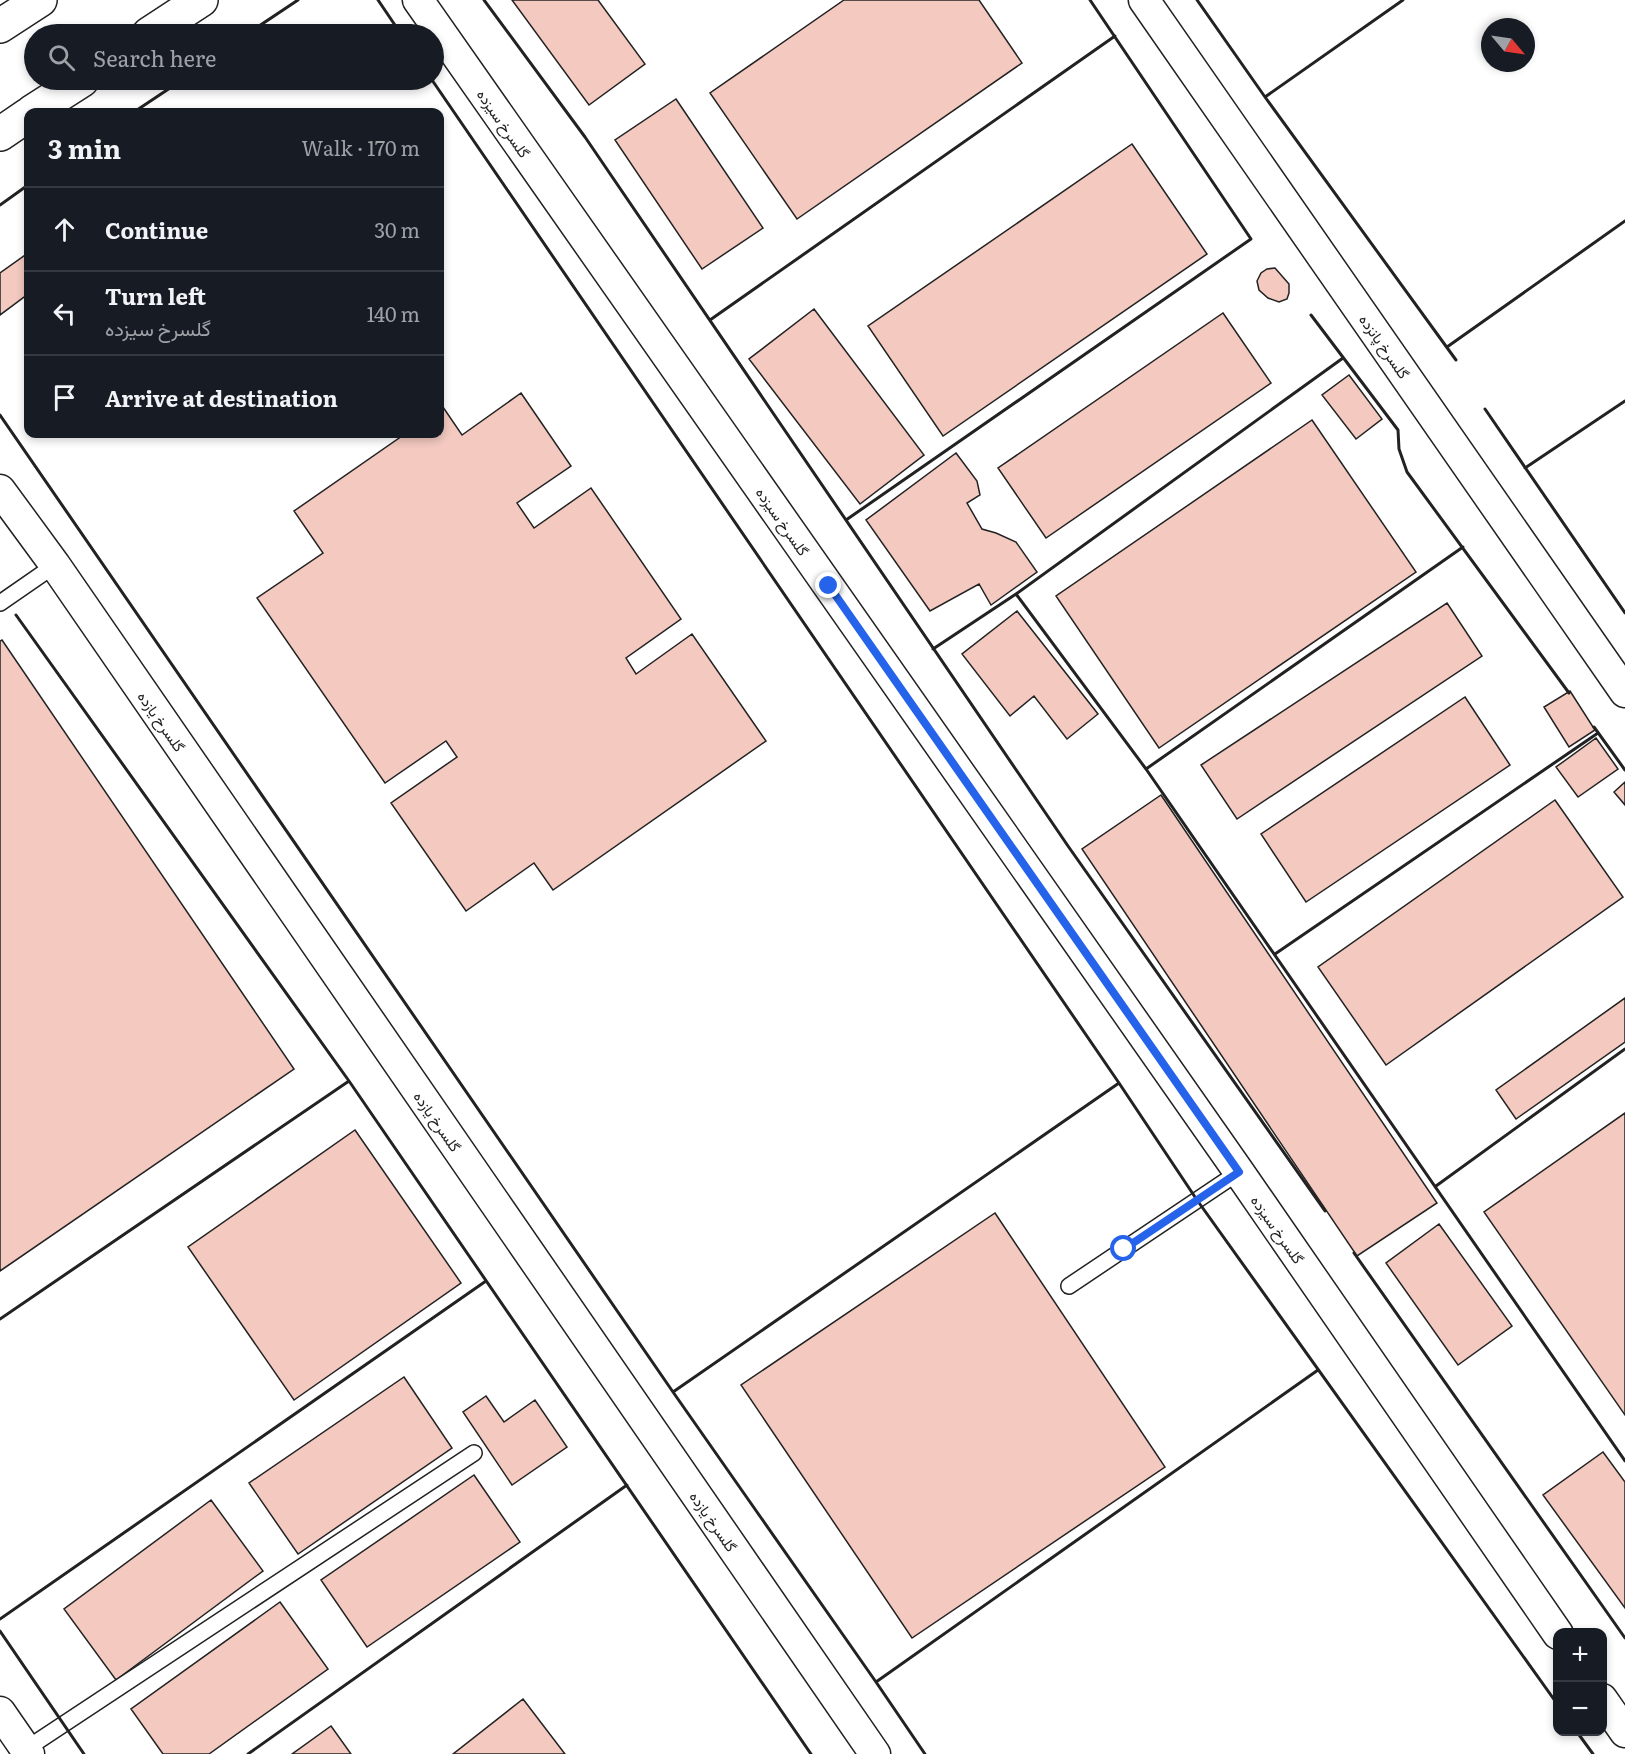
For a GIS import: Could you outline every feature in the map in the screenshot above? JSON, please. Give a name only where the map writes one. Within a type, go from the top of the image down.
[{"type":"street","points":[[0,26],[40,0]]},
{"type":"street","points":[[164,24],[201,0]]},
{"type":"street","name":"گلسرخ سیزده","points":[[418,0],[435,24]]},
{"type":"street","name":"گلسرخ پانزده","points":[[1144,0],[1625,692]]},
{"type":"street","name":"گلسرخ سیزده","points":[[444,37],[1239,1172],[1553,1628]]},
{"type":"street","points":[[39,108],[67,90]]},
{"type":"street","points":[[0,134],[24,118]]},
{"type":"street","name":"گلسرخ یازده","points":[[0,490],[55,565],[875,1754]]},
{"type":"street","points":[[1607,1706],[1625,1732]]},
{"type":"street","points":[[0,1712],[28,1751]]},
{"type":"lane","points":[[0,603],[55,565]]},
{"type":"lane","points":[[1069,1287],[1239,1172]]},
{"type":"lane","points":[[28,1751],[474,1453]]},
{"type":"building","points":[[512,0],[598,0],[645,64],[589,105]]},
{"type":"building","points":[[844,0],[979,0],[1022,63],[797,219],[710,93]]},
{"type":"building","points":[[676,99],[763,228],[702,269],[615,140]]},
{"type":"building","points":[[1132,144],[1207,254],[943,436],[868,326]]},
{"type":"building","points":[[24,256],[24,297],[0,315],[0,273]]},
{"type":"building","points":[[1275,268],[1289,284],[1287,299],[1279,302],[1268,298],[1259,290],[1257,281],[1261,273]]},
{"type":"building","points":[[814,309],[924,455],[860,504],[749,359]]},
{"type":"building","points":[[1223,313],[1271,383],[1046,538],[998,468]]},
{"type":"building","points":[[1349,375],[1382,419],[1356,439],[1322,395]]},
{"type":"building","points":[[521,393],[571,466],[517,503],[534,528],[591,488],[681,619],[626,658],[636,674],[692,634],[766,741],[553,890],[534,863],[466,911],[391,803],[457,757],[446,741],[385,783],[257,598],[323,553],[294,511],[399,438],[444,438],[444,408],[462,435]]},
{"type":"building","points":[[1312,420],[1416,572],[1159,748],[1056,596]]},
{"type":"building","points":[[956,453],[977,481],[980,495],[967,503],[982,529],[1016,542],[1037,572],[991,605],[979,584],[930,611],[866,520]]},
{"type":"building","points":[[1447,603],[1482,656],[1237,819],[1201,765]]},
{"type":"building","points":[[1017,611],[1098,714],[1067,739],[1034,696],[1010,716],[962,654]]},
{"type":"building","points":[[2,640],[294,1069],[0,1271],[0,641]]},
{"type":"building","points":[[1570,691],[1595,730],[1569,747],[1544,707]]},
{"type":"building","points":[[1465,697],[1510,765],[1306,902],[1261,834]]},
{"type":"building","points":[[1596,738],[1618,769],[1578,797],[1556,767]]},
{"type":"building","points":[[1625,782],[1625,805],[1614,792]]},
{"type":"building","points":[[1161,795],[1437,1203],[1357,1256],[1082,849]]},
{"type":"building","points":[[1555,800],[1623,897],[1386,1065],[1318,967]]},
{"type":"building","points":[[1625,998],[1625,1042],[1516,1119],[1496,1090]]},
{"type":"building","points":[[1625,1113],[1625,1415],[1484,1212]]},
{"type":"building","points":[[355,1130],[461,1283],[294,1400],[188,1247]]},
{"type":"building","points":[[995,1213],[1165,1467],[912,1638],[741,1385]]},
{"type":"building","points":[[1439,1224],[1512,1326],[1458,1365],[1386,1263]]},
{"type":"building","points":[[404,1377],[452,1448],[298,1554],[249,1483]]},
{"type":"building","points":[[486,1396],[504,1422],[535,1400],[567,1447],[512,1485],[463,1412]]},
{"type":"building","points":[[1603,1452],[1625,1482],[1625,1608],[1543,1495]]},
{"type":"building","points":[[474,1475],[520,1542],[367,1647],[321,1580]]},
{"type":"building","points":[[211,1500],[263,1571],[116,1680],[64,1609]]},
{"type":"building","points":[[280,1602],[328,1669],[209,1754],[163,1754],[131,1709]]},
{"type":"building","points":[[523,1699],[565,1754],[453,1754]]},
{"type":"building","points":[[331,1726],[351,1754],[292,1754]]},
{"type":"wall","points":[[262,24],[298,0]]},
{"type":"wall","points":[[378,0],[394,24]]},
{"type":"wall","points":[[484,0],[585,137],[1068,846],[1325,1211]]},
{"type":"wall","points":[[846,520],[1251,239],[1090,0]]},
{"type":"wall","points":[[1197,0],[1456,360]]},
{"type":"wall","points":[[1265,97],[1403,0]]},
{"type":"wall","points":[[710,320],[1115,36]]},
{"type":"wall","points":[[140,108],[167,90]]},
{"type":"wall","points":[[439,90],[1119,1083]]},
{"type":"wall","points":[[0,205],[24,188]]},
{"type":"wall","points":[[1447,347],[1625,221]]},
{"type":"wall","points":[[1311,315],[1398,430],[1399,449],[1407,472],[1569,693]]},
{"type":"wall","points":[[1343,358],[1016,594],[1146,769],[1625,1461]]},
{"type":"wall","points":[[1525,468],[1625,401]]},
{"type":"wall","points":[[1485,409],[1625,613]]},
{"type":"wall","points":[[0,415],[673,1392]]},
{"type":"wall","points":[[1146,769],[1463,547]]},
{"type":"wall","points":[[933,649],[1016,594]]},
{"type":"wall","points":[[16,615],[349,1081],[811,1754]]},
{"type":"wall","points":[[1594,727],[1625,770]]},
{"type":"wall","points":[[1275,954],[1598,733]]},
{"type":"wall","points":[[1436,1186],[1625,1049]]},
{"type":"wall","points":[[0,1319],[349,1081]]},
{"type":"wall","points":[[1318,1370],[876,1682],[673,1392],[1119,1083],[1197,1200],[1553,1698]]},
{"type":"wall","points":[[1354,1253],[1625,1638]]},
{"type":"wall","points":[[0,1619],[486,1281]]},
{"type":"wall","points":[[248,1754],[627,1485]]},
{"type":"wall","points":[[0,1631],[84,1754]]},
{"type":"wall","points":[[876,1682],[925,1754]]},
{"type":"wall","points":[[1580,1736],[1593,1754]]},
{"type":"route","points":[[829,586],[1239,1172],[1124,1249]]}]
